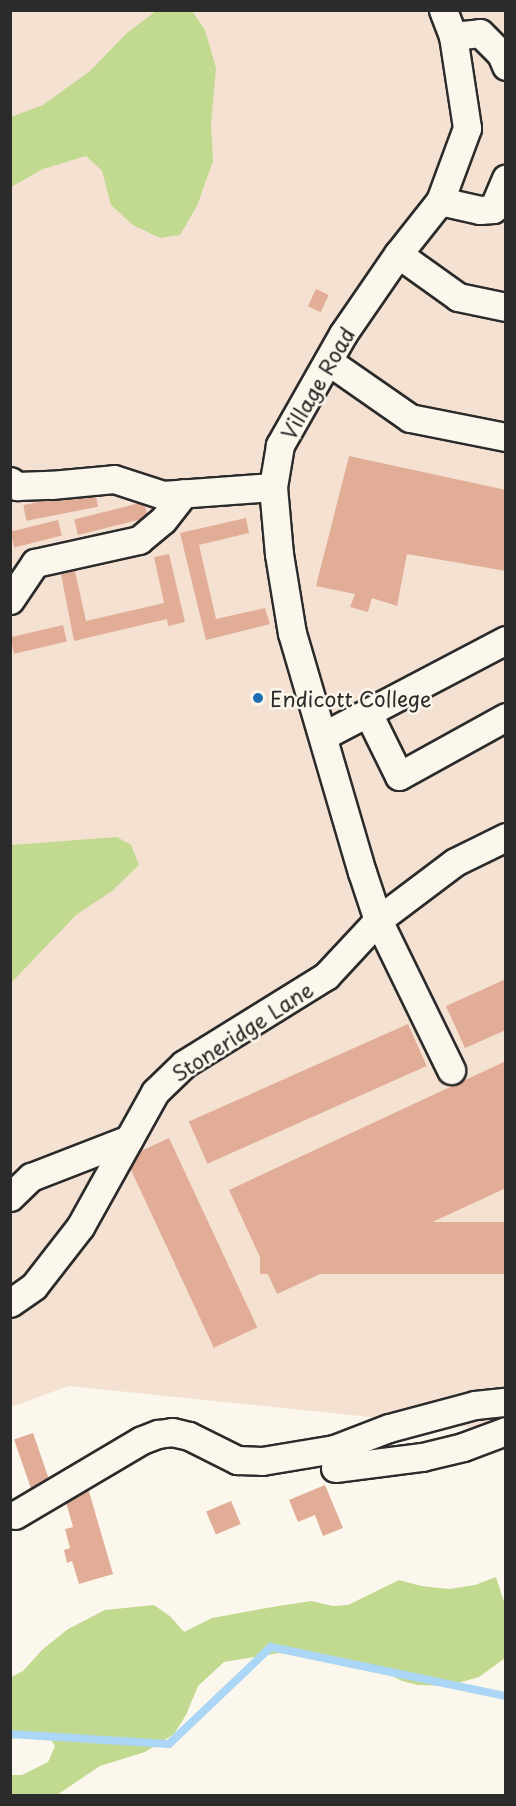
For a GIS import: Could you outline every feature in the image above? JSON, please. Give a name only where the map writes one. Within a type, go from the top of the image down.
[{"type":"street","name":"Village Road","points":[[443,10],[453,36],[467,128],[440,201],[398,254],[328,361],[280,445],[273,487],[279,555],[292,633],[378,920],[451,1070]]},
{"type":"street","points":[[453,36],[480,33],[501,54],[506,66]]},
{"type":"street","points":[[440,201],[480,210],[493,208],[506,180]]},
{"type":"street","points":[[398,254],[458,297],[506,307]]},
{"type":"street","points":[[328,361],[410,418],[506,437]]},
{"type":"street","points":[[13,485],[114,479],[163,495],[273,487]]},
{"type":"street","points":[[10,600],[35,563],[139,540],[163,520],[184,493]]},
{"type":"street","points":[[323,736],[506,640]]},
{"type":"street","points":[[368,712],[399,776],[506,717]]},
{"type":"street","name":"Stoneridge Lane","points":[[10,1303],[34,1286],[80,1227],[155,1092],[184,1064],[326,976],[378,920],[455,862],[506,837]]},
{"type":"street","points":[[10,1197],[31,1178],[129,1139]]},
{"type":"street","points":[[15,1515],[142,1440],[158,1434],[172,1432],[189,1436],[237,1460],[262,1461],[334,1449],[389,1428],[475,1405],[506,1402]]},
{"type":"street","points":[[335,1468],[422,1457],[463,1447],[506,1431]]},
{"type":"shaded area","name":"Endicott College","points":[[11,11],[505,11],[505,1431],[69,1386],[11,1407]]},
{"type":"green space","points":[[156,11],[192,11],[205,30],[216,68],[211,123],[213,161],[197,206],[180,235],[160,238],[133,225],[111,205],[102,171],[86,156],[43,169],[11,187],[11,117],[43,105],[90,71],[127,33]]},
{"type":"green space","points":[[117,837],[131,845],[139,865],[112,891],[76,915],[11,983],[11,845]]},
{"type":"green space","points":[[496,1577],[505,1605],[505,1658],[479,1677],[447,1686],[418,1685],[402,1681],[368,1663],[347,1667],[328,1659],[279,1653],[224,1662],[198,1686],[186,1715],[174,1734],[145,1752],[100,1766],[57,1795],[11,1795],[11,1775],[22,1775],[48,1762],[55,1746],[48,1735],[33,1734],[11,1739],[11,1677],[23,1671],[42,1650],[68,1629],[105,1610],[154,1605],[171,1617],[184,1632],[212,1618],[278,1606],[311,1601],[333,1606],[348,1605],[399,1580],[421,1586],[449,1589],[475,1585]]},
{"type":"building","points":[[316,289],[329,295],[321,312],[308,306]]},
{"type":"building","points":[[349,456],[506,490],[506,571],[407,554],[397,606],[372,598],[368,612],[350,607],[355,594],[316,586]]},
{"type":"building","points":[[95,491],[98,507],[26,521],[23,505]]},
{"type":"building","points":[[144,502],[148,518],[78,535],[74,519]]},
{"type":"building","points":[[246,518],[249,533],[199,545],[216,619],[265,608],[270,624],[206,640],[180,533]]},
{"type":"building","points":[[58,520],[62,536],[14,547],[10,532]]},
{"type":"building","points":[[169,554],[185,622],[168,626],[167,619],[74,641],[61,574],[75,571],[86,621],[164,603],[154,557]]},
{"type":"building","points":[[63,625],[67,642],[14,654],[10,637]]},
{"type":"building","points":[[506,979],[506,1030],[465,1048],[446,1006]]},
{"type":"building","points":[[408,1024],[427,1066],[207,1164],[189,1122]]},
{"type":"building","points":[[506,1061],[506,1188],[277,1294],[229,1190]]},
{"type":"building","points":[[169,1138],[257,1327],[214,1348],[125,1158]]},
{"type":"building","points":[[260,1222],[506,1222],[506,1274],[260,1274]]},
{"type":"building","points":[[33,1433],[50,1483],[31,1490],[14,1440]]},
{"type":"building","points":[[325,1485],[343,1528],[323,1536],[315,1515],[298,1522],[289,1500]]},
{"type":"building","points":[[88,1488],[113,1574],[79,1584],[72,1561],[67,1563],[64,1550],[70,1548],[65,1529],[73,1527],[64,1495]]},
{"type":"building","points":[[231,1501],[241,1524],[216,1535],[206,1512]]},
{"type":"waterway","points":[[10,1734],[169,1744],[271,1647],[506,1696]]},
{"type":"place","name":"Endicott College","points":[[258,698]]}]
